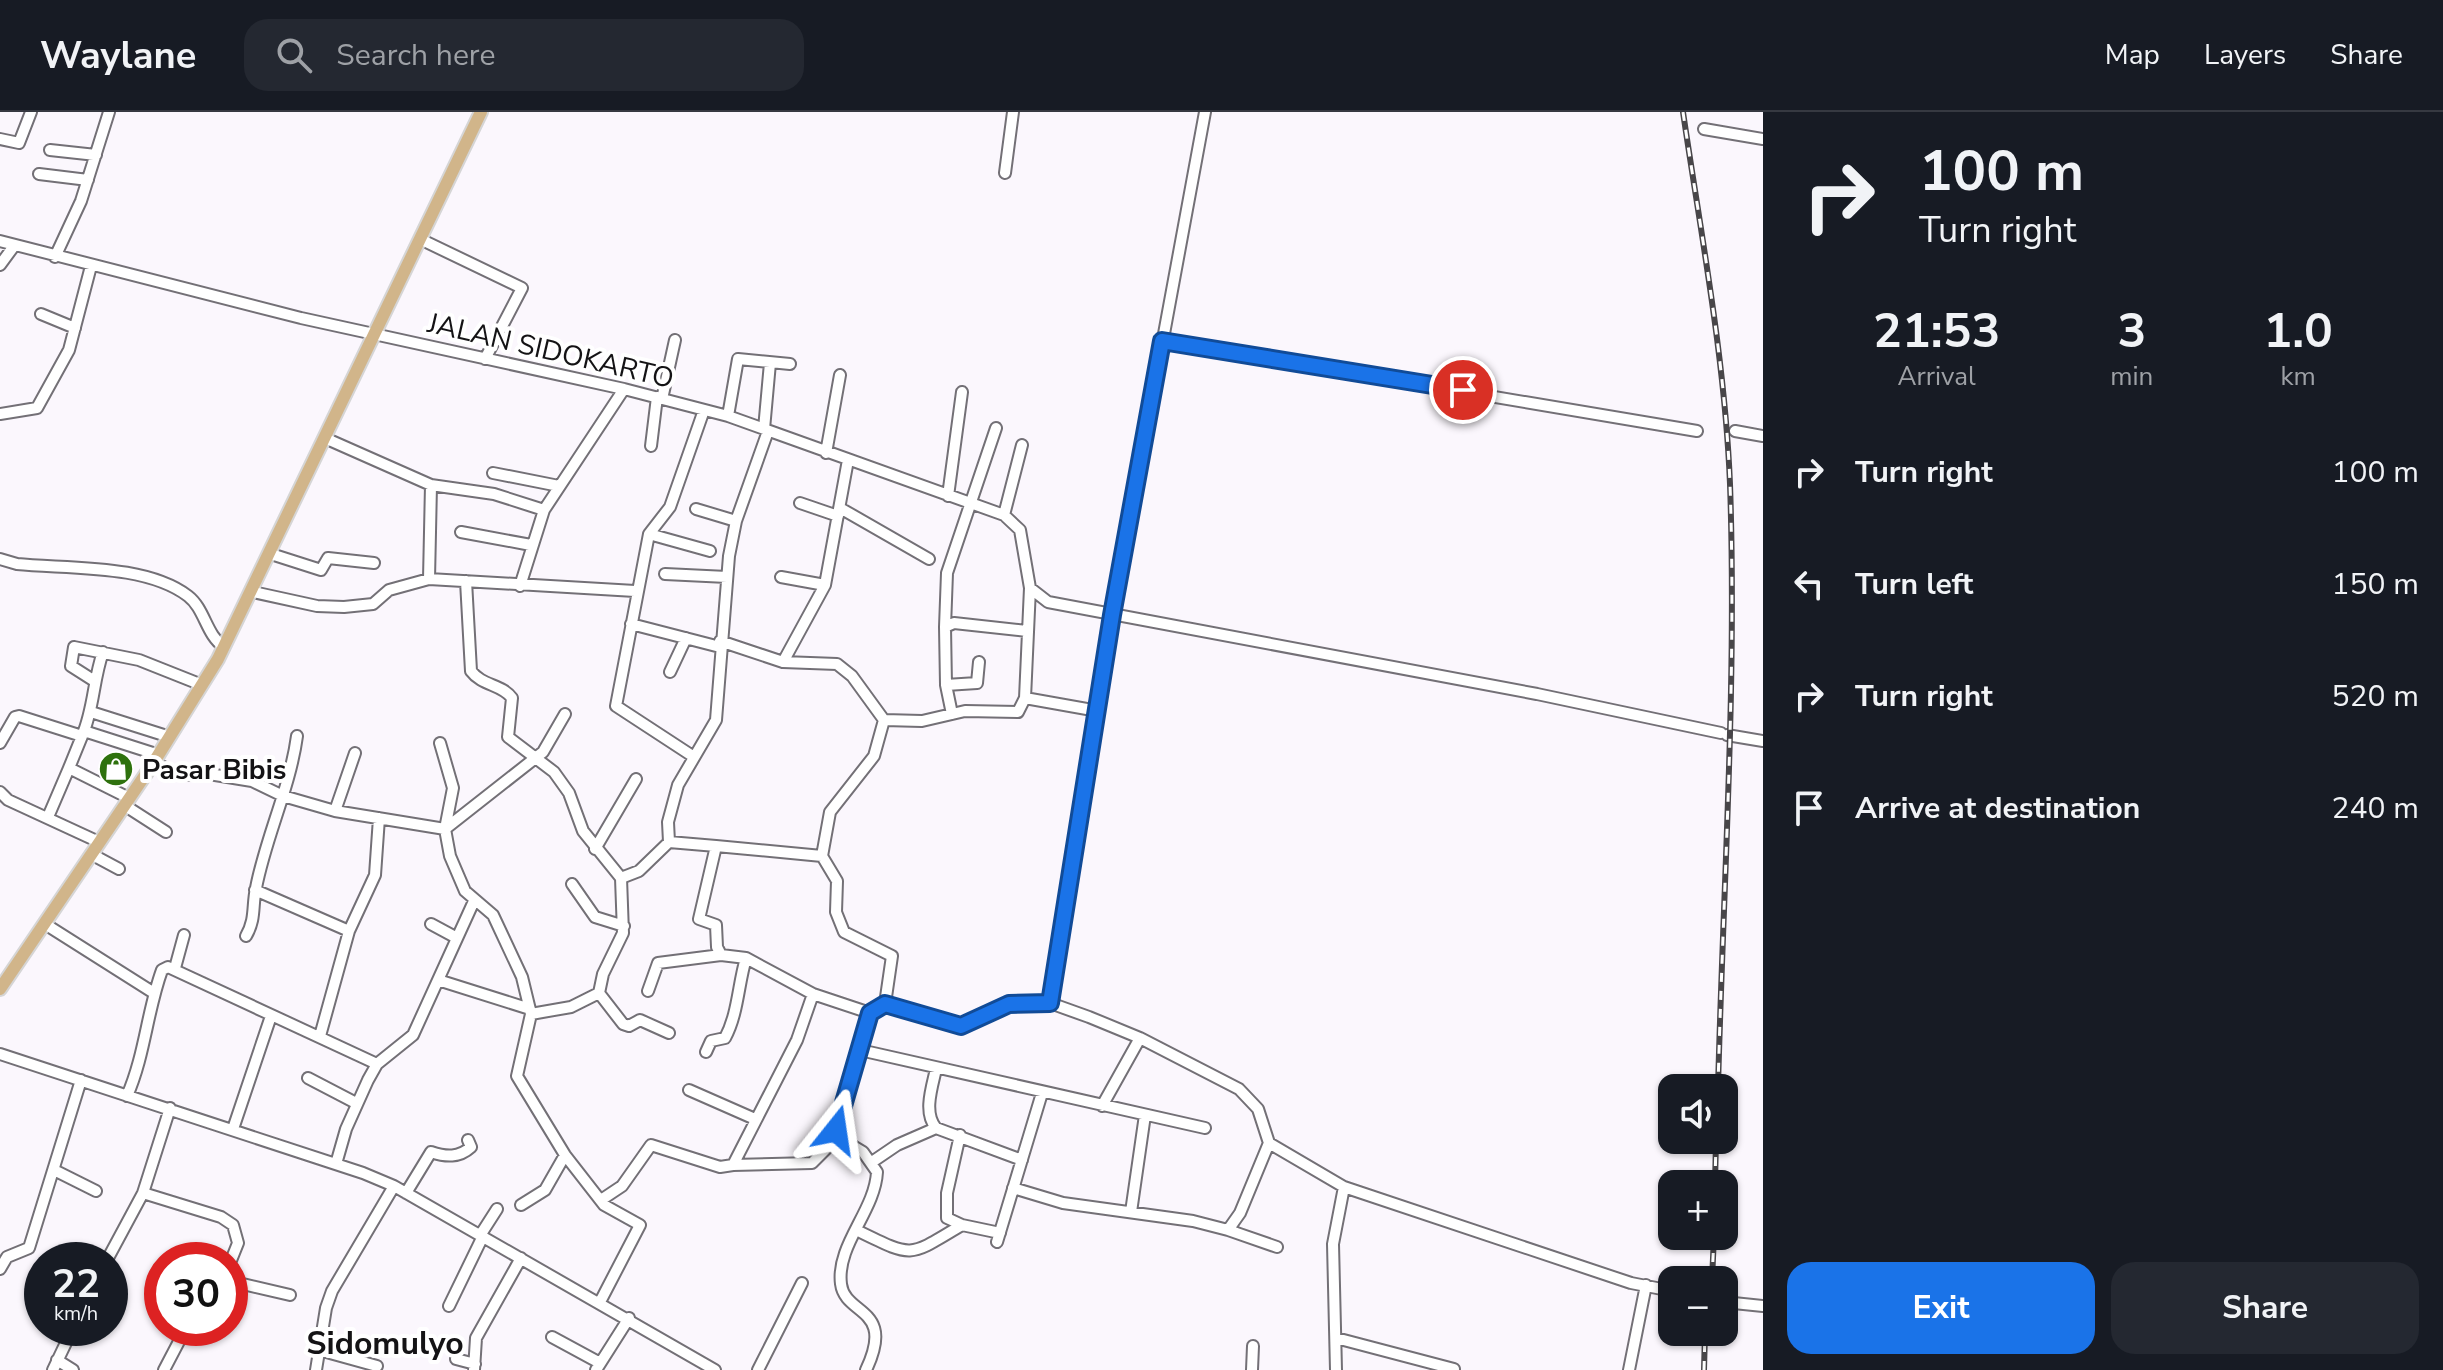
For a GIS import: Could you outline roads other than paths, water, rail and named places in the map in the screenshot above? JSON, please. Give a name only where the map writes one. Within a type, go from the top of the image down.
[{"type":"main road","points":[[0,989],[156,759],[224,647],[327,439],[373,334],[481,112]]},
{"type":"street","points":[[0,139],[19,143],[31,112]]},
{"type":"street","points":[[55,257],[88,180],[109,112]]},
{"type":"street","points":[[1005,173],[1013,112]]},
{"type":"street","points":[[1050,1003],[1112,615],[1205,112]]},
{"type":"street","points":[[1704,129],[1763,139]]},
{"type":"street","points":[[50,150],[96,155]]},
{"type":"street","points":[[39,174],[88,180]]},
{"type":"street","points":[[420,239],[522,288],[485,359]]},
{"type":"street","name":"JALAN SIDOKARTO","points":[[0,241],[373,334],[624,389],[728,416],[1004,515]]},
{"type":"street","points":[[0,265],[14,246]]},
{"type":"street","points":[[0,414],[37,408],[69,350],[91,266]]},
{"type":"street","points":[[41,314],[75,328]]},
{"type":"street","points":[[651,446],[675,340]]},
{"type":"street","points":[[1162,341],[1697,431]]},
{"type":"street","points":[[728,416],[738,359],[790,364]]},
{"type":"street","points":[[621,878],[639,871],[669,842],[668,822],[678,785],[716,720],[727,577],[736,521],[766,430],[770,363]]},
{"type":"street","points":[[826,453],[840,375]]},
{"type":"street","points":[[520,586],[544,510],[624,389]]},
{"type":"street","points":[[948,496],[962,392]]},
{"type":"street","points":[[694,757],[616,706],[635,591],[649,534],[670,507],[704,410]]},
{"type":"street","points":[[952,714],[946,685],[947,573],[973,504],[996,428]]},
{"type":"street","points":[[1735,431],[1763,436]]},
{"type":"street","points":[[327,439],[431,485],[494,494],[544,510]]},
{"type":"street","points":[[884,720],[922,721],[952,714],[1018,712],[1025,698],[1030,588],[1020,530],[1004,515],[1022,445]]},
{"type":"street","points":[[783,662],[825,585],[848,460]]},
{"type":"street","points":[[493,473],[559,486]]},
{"type":"street","points":[[429,579],[431,485]]},
{"type":"street","points":[[800,503],[839,512],[929,559]]},
{"type":"street","points":[[696,509],[736,521]]},
{"type":"street","points":[[461,532],[531,545]]},
{"type":"street","points":[[649,534],[710,551]]},
{"type":"street","points":[[271,554],[321,570],[328,558],[374,563]]},
{"type":"street","points":[[0,559],[17,564],[151,576],[193,601],[214,637],[224,647]]},
{"type":"street","points":[[665,574],[727,577]]},
{"type":"street","points":[[781,577],[825,585]]},
{"type":"street","points":[[253,592],[317,606],[368,606],[389,590],[429,579],[635,591]]},
{"type":"street","points":[[466,581],[471,671],[477,680],[509,693],[512,706],[508,737],[554,772],[569,793],[583,831],[621,878],[624,926],[620,945],[603,974],[599,993],[623,1024],[629,1026],[640,1020],[669,1033]]},
{"type":"street","points":[[1030,588],[1048,602],[1537,694],[1763,741]]},
{"type":"street","points":[[945,627],[954,623],[1027,631]]},
{"type":"street","points":[[631,624],[783,662],[842,666],[884,720]]},
{"type":"street","points":[[670,672],[686,638]]},
{"type":"street","points":[[93,680],[72,667],[72,649],[79,646],[150,664],[202,685]]},
{"type":"street","points":[[48,817],[91,712],[93,680],[103,652]]},
{"type":"street","points":[[946,685],[977,683],[979,662]]},
{"type":"street","points":[[1025,698],[1098,711]]},
{"type":"street","points":[[91,712],[170,737]]},
{"type":"street","points":[[0,743],[19,716],[156,759],[178,775],[209,774],[252,781],[283,796],[335,811],[445,829],[477,807],[553,740],[565,714]]},
{"type":"street","points":[[884,720],[874,756],[830,812],[822,856],[837,881],[836,912],[844,932],[892,956],[885,1004]]},
{"type":"street","points":[[246,936],[254,922],[255,890],[297,736]]},
{"type":"street","points":[[440,743],[453,788],[445,829],[450,856],[465,891],[488,910],[502,930],[522,977],[531,1012],[516,1073],[565,1155],[601,1200],[638,1221],[640,1229],[600,1302]]},
{"type":"street","points":[[335,811],[355,753]]},
{"type":"street","points":[[69,768],[127,801],[166,832]]},
{"type":"street","points":[[595,849],[636,779]]},
{"type":"street","points":[[0,792],[8,800],[99,842]]},
{"type":"street","points":[[320,1036],[349,931],[375,875],[379,818]]},
{"type":"street","points":[[669,842],[822,856]]},
{"type":"street","points":[[716,846],[698,915],[702,921],[717,926],[717,947],[721,955]]},
{"type":"street","points":[[91,854],[119,869]]},
{"type":"street","points":[[572,884],[595,917],[624,926]]},
{"type":"street","points":[[255,890],[349,931]]},
{"type":"street","points":[[336,1164],[356,1103],[377,1064],[413,1035],[474,901]]},
{"type":"street","points":[[45,924],[154,993]]},
{"type":"street","points":[[431,924],[457,938]]},
{"type":"street","points":[[175,968],[184,935]]},
{"type":"street","points":[[648,991],[658,963],[721,955],[746,958],[813,994],[870,1013]]},
{"type":"street","points":[[706,1052],[711,1041],[725,1038],[734,1020],[736,991],[746,958]]},
{"type":"street","points":[[127,1096],[147,1037],[154,993],[162,970],[175,968],[190,979],[377,1064]]},
{"type":"street","points":[[438,980],[531,1012],[571,1007],[599,993]]},
{"type":"street","points":[[733,1165],[797,1040],[813,994]]},
{"type":"street","points":[[838,1137],[836,1121],[870,1013],[885,1004],[961,1026],[1009,1004],[1050,1003],[1140,1038],[1251,1099],[1258,1109],[1269,1143],[1240,1213],[1228,1230]]},
{"type":"street","points":[[233,1129],[271,1016]]},
{"type":"street","points":[[1102,1106],[1140,1038]]},
{"type":"street","points":[[860,1050],[1205,1128]]},
{"type":"street","points":[[0,1054],[233,1129],[394,1186],[629,1318],[694,1365],[715,1370]]},
{"type":"street","points":[[936,1069],[930,1094],[930,1119],[936,1128]]},
{"type":"street","points":[[308,1078],[356,1103]]},
{"type":"street","points":[[0,1269],[7,1257],[29,1248],[81,1080]]},
{"type":"street","points":[[689,1090],[755,1119]]},
{"type":"street","points":[[960,1135],[946,1213],[950,1220],[999,1238],[1042,1093]]},
{"type":"street","points":[[117,1242],[143,1193],[170,1108]]},
{"type":"street","points":[[1131,1212],[1145,1115]]},
{"type":"street","points":[[872,1162],[897,1145],[936,1128],[1022,1160]]},
{"type":"street","points":[[601,1200],[622,1186],[651,1145],[720,1167],[812,1163],[838,1137]]},
{"type":"street","points":[[838,1137],[863,1152],[872,1162],[876,1181],[842,1263],[841,1282],[845,1294],[866,1314],[873,1327],[876,1350],[866,1370]]},
{"type":"street","points":[[406,1193],[431,1152],[450,1157],[463,1154],[471,1147],[468,1140]]},
{"type":"street","points":[[1269,1143],[1344,1187],[1410,1212],[1658,1288]]},
{"type":"street","points":[[521,1205],[545,1190],[565,1155]]},
{"type":"street","points":[[54,1170],[96,1191]]},
{"type":"street","points":[[316,1370],[326,1308],[332,1291],[394,1186]]},
{"type":"street","points":[[1336,1370],[1333,1244],[1344,1187]]},
{"type":"street","points":[[1013,1188],[1063,1203],[1228,1230],[1277,1247]]},
{"type":"street","points":[[143,1193],[221,1217],[233,1225],[238,1242]]},
{"type":"street","points":[[449,1306],[497,1209]]},
{"type":"street","points":[[856,1230],[891,1248],[910,1251],[935,1244],[962,1225]]},
{"type":"street","points":[[456,1359],[474,1367],[476,1338],[521,1258]]},
{"type":"street","points":[[758,1370],[802,1283]]},
{"type":"street","points":[[248,1285],[290,1295]]},
{"type":"street","points":[[1629,1370],[1646,1285]]},
{"type":"street","points":[[1738,1303],[1763,1306]]},
{"type":"street","points":[[552,1337],[598,1366],[629,1318]]},
{"type":"street","points":[[1336,1338],[1454,1369]]},
{"type":"street","points":[[64,1346],[55,1365],[73,1370]]},
{"type":"street","points":[[164,1370],[177,1346]]},
{"type":"street","points":[[1252,1370],[1253,1346]]},
{"type":"street","points":[[319,1350],[377,1366]]},
{"type":"railway","points":[[1683,112],[1718,344],[1730,484],[1731,710],[1718,1074]]},
{"type":"railway","points":[[1715,1170],[1716,1154]]},
{"type":"railway","points":[[1713,1250],[1713,1266]]},
{"type":"railway","points":[[1704,1370],[1705,1346]]},
{"type":"place","name":"Pasar Bibis","points":[[116,769]]},
{"type":"district","name":"Sidomulyo","points":[[385,1343]]}]
